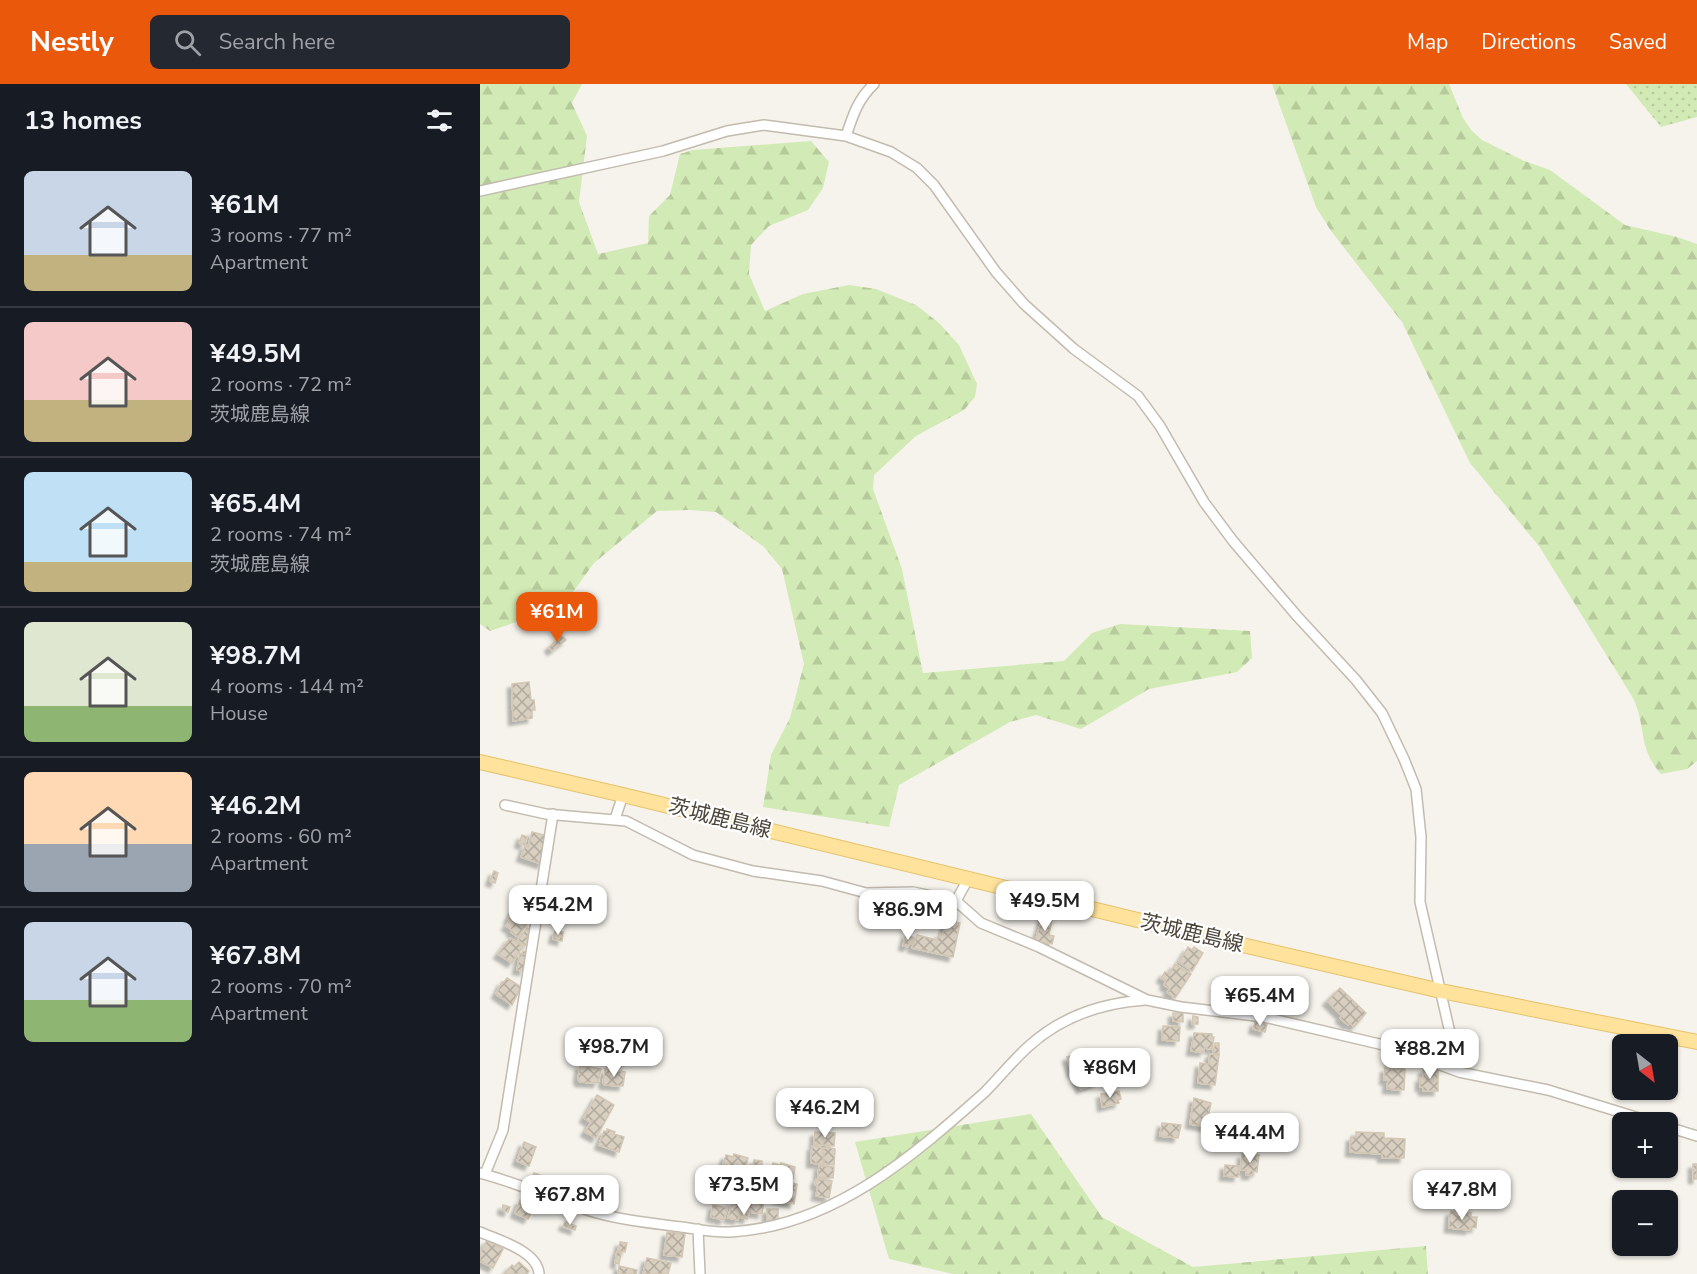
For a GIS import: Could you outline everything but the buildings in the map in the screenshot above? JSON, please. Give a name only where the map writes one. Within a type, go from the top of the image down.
[{"type":"main road","name":"茨城鹿島線","points":[[480,762],[1441,991],[1697,1042]]},
{"type":"street","points":[[846,136],[856,105],[874,84]]},
{"type":"street","points":[[480,191],[663,151],[736,129],[764,125],[846,136],[891,152],[916,168],[934,184],[996,272],[1024,304],[1074,349],[1138,396],[1160,426],[1204,502],[1233,541],[1356,680],[1382,713],[1416,789],[1421,837],[1420,902],[1459,1072]]},
{"type":"street","points":[[615,819],[623,795]]},
{"type":"street","points":[[505,805],[552,814],[626,820],[693,855],[753,871],[822,881],[866,893],[913,892],[956,901],[981,923],[1039,947],[1147,1000],[1181,1007],[1263,1017],[1392,1047],[1459,1072],[1548,1090],[1620,1112]]},
{"type":"street","points":[[552,814],[503,1130],[483,1174],[588,1210],[620,1219],[728,1232],[752,1230],[788,1222],[848,1198],[901,1162],[987,1090],[1029,1045],[1046,1033],[1084,1011],[1129,1001],[1147,1000]]},
{"type":"street","points":[[956,901],[968,879]]},
{"type":"street","points":[[1678,1130],[1697,1136]]},
{"type":"street","points":[[698,1229],[700,1274]]},
{"type":"street","points":[[480,1232],[521,1250],[536,1263],[539,1274]]},
{"type":"green space","points":[[480,84],[582,84],[572,103],[587,136],[579,202],[598,254],[648,243],[649,216],[670,195],[680,154],[693,150],[811,141],[829,162],[823,188],[808,210],[769,226],[751,245],[749,274],[765,311],[803,294],[849,285],[876,289],[916,305],[939,323],[959,345],[977,384],[975,397],[964,410],[916,436],[874,475],[873,489],[902,569],[923,673],[1064,661],[1092,633],[1120,624],[1250,631],[1252,658],[1237,672],[1149,689],[1081,729],[1036,715],[1010,722],[899,785],[889,827],[763,807],[771,755],[790,718],[804,664],[782,569],[764,547],[716,512],[657,511],[594,563],[563,606],[490,631],[480,624]]},
{"type":"green space","points":[[1272,84],[1449,84],[1463,118],[1482,140],[1522,160],[1550,170],[1625,225],[1697,244],[1697,761],[1687,769],[1661,774],[1653,764],[1645,746],[1640,718],[1633,698],[1539,546],[1470,463],[1402,322],[1331,231],[1316,207]]},
{"type":"green space","points":[[1626,84],[1697,84],[1697,117],[1661,127]]},
{"type":"green space","points":[[1031,1114],[1102,1217],[1193,1267],[1426,1246],[1428,1274],[953,1274],[889,1259],[855,1142]]}]
